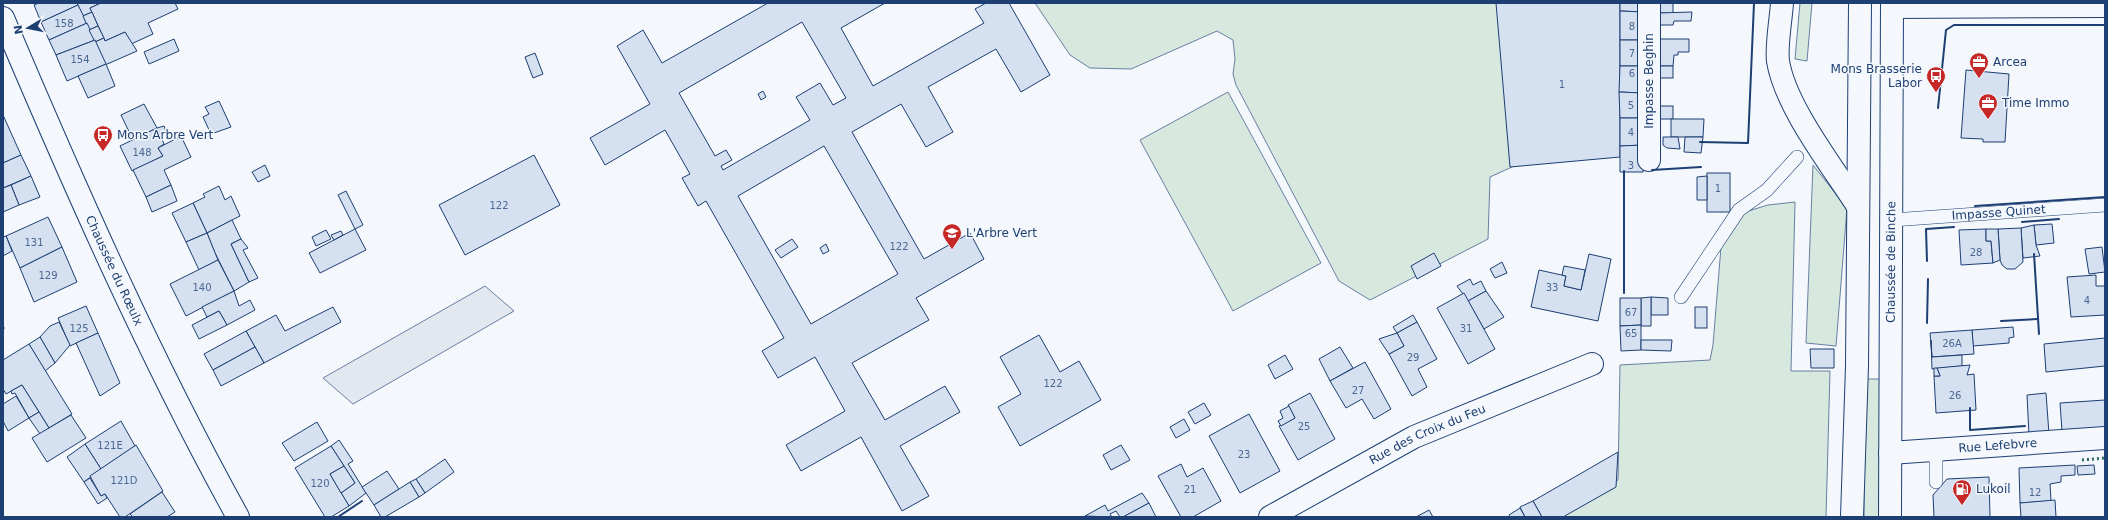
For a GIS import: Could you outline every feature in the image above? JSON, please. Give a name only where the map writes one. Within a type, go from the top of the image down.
[{"type":"main road","name":"Impasse Beghin","points":[[1649,3],[1649,160]]},
{"type":"main road","points":[[1782,3],[1778,60],[1785,86],[1809,131],[1857,205]]},
{"type":"main road","points":[[1852,517],[1857,366],[1857,205],[1860,3]]},
{"type":"main road","points":[[1891,4],[2105,6]]},
{"type":"main road","name":"Chaussée de Binche","points":[[1890,517],[1892,220],[1891,4]]},
{"type":"main road","name":"Chaussée du Rœulx","points":[[3,18],[124,296],[161,373],[238,517]]},
{"type":"main road","name":"Rue des Croix du Feu","points":[[1270,517],[1414,437],[1592,364]]},
{"type":"main road","name":"Rue Lefebvre","points":[[1890,453],[2105,438]]},
{"type":"lane","points":[[1681,297],[1739,210],[1767,190],[1797,157]]},
{"type":"lane","name":"Impasse Quinet","points":[[1892,220],[2105,205]]},
{"type":"lane","points":[[1936,450],[1936,482]]},
{"type":"shaded area","points":[[1035,3],[1517,3],[1534,157],[1490,177],[1488,239],[1370,300],[1339,281],[1236,85],[1233,74],[1235,59],[1233,40],[1217,31],[1131,69],[1090,68],[1070,55]]},
{"type":"shaded area","points":[[1800,3],[1812,3],[1807,61],[1795,59]]},
{"type":"shaded area","points":[[1228,92],[1321,263],[1233,311],[1140,140]]},
{"type":"shaded area","points":[[1813,165],[1847,208],[1836,346],[1806,343]]},
{"type":"shaded area","points":[[1795,202],[1791,371],[1830,371],[1826,517],[1551,517],[1618,480],[1620,365],[1710,360],[1713,345],[1721,247],[1745,212],[1768,205]]},
{"type":"shaded area","points":[[485,286],[514,311],[353,404],[323,378]]},
{"type":"shaded area","points":[[1864,379],[1880,379],[1879,517],[1864,517]]},
{"type":"building","points":[[39,3],[77,3],[78,5],[41,22],[34,5]]},
{"type":"building","points":[[77,3],[101,3],[90,8],[92,12],[83,16]]},
{"type":"building","points":[[101,3],[175,3],[178,9],[148,23],[153,34],[131,44],[125,32],[105,41],[90,8]]},
{"type":"building","points":[[768,3],[885,3],[841,28],[873,86],[984,23],[975,9],[986,3],[1009,3],[1050,75],[1021,92],[996,49],[928,87],[953,132],[926,147],[901,104],[852,132],[924,259],[970,233],[984,259],[916,298],[929,320],[852,363],[885,420],[945,386],[960,412],[900,446],[929,496],[902,511],[861,437],[801,471],[786,445],[845,411],[815,357],[778,378],[762,351],[784,338],[706,201],[698,206],[682,178],[690,174],[665,130],[605,165],[590,138],[650,104],[617,46],[643,30],[662,63]],"holes":[[[802,22],[846,98],[833,105],[820,83],[796,97],[810,120],[723,170],[721,166],[732,160],[726,150],[715,156],[679,93]],[[824,146],[898,274],[811,324],[738,196]]]},
{"type":"building","points":[[1496,3],[1620,3],[1620,157],[1510,167]]},
{"type":"building","points":[[1620,3],[1644,3],[1644,12],[1620,11]]},
{"type":"building","points":[[1658,3],[1673,3],[1673,13],[1658,13]]},
{"type":"building","points":[[78,5],[87,23],[49,40],[41,22]]},
{"type":"building","points":[[1620,11],[1644,12],[1643,40],[1620,40]]},
{"type":"building","points":[[92,12],[98,26],[89,30],[83,16]]},
{"type":"building","points":[[1692,12],[1691,21],[1674,21],[1673,25],[1658,25],[1658,13]]},
{"type":"building","points":[[87,23],[95,40],[56,55],[49,40]]},
{"type":"building","points":[[98,26],[104,38],[95,42],[89,30]]},
{"type":"building","points":[[125,32],[137,51],[105,65],[95,42],[104,38],[105,41]]},
{"type":"building","points":[[174,39],[179,51],[149,64],[144,52]]},
{"type":"building","points":[[1659,39],[1689,39],[1689,52],[1678,52],[1678,55],[1674,55],[1673,66],[1659,66]]},
{"type":"building","points":[[95,40],[106,64],[67,81],[56,55]]},
{"type":"building","points":[[1620,40],[1643,40],[1643,66],[1620,66]]},
{"type":"building","points":[[535,53],[543,74],[533,78],[525,57]]},
{"type":"building","points":[[106,64],[115,86],[88,98],[78,76]]},
{"type":"building","points":[[1620,66],[1643,66],[1643,93],[1619,92]]},
{"type":"building","points":[[1659,66],[1673,66],[1673,78],[1659,78]]},
{"type":"building","points":[[1966,70],[2009,74],[2005,142],[1983,142],[1983,139],[1961,138]]},
{"type":"building","points":[[763,91],[766,97],[761,100],[758,94]]},
{"type":"building","points":[[1619,92],[1643,93],[1643,118],[1620,118]]},
{"type":"building","points":[[219,101],[231,127],[211,134],[203,117],[209,114],[205,107]]},
{"type":"building","points":[[144,104],[157,128],[133,140],[121,115]]},
{"type":"building","points":[[1658,106],[1673,106],[1673,119],[1658,119]]},
{"type":"building","points":[[3,115],[21,155],[3,163]]},
{"type":"building","points":[[1620,118],[1643,118],[1643,145],[1620,146]]},
{"type":"building","points":[[1671,119],[1704,119],[1703,137],[1671,137]]},
{"type":"building","points":[[164,126],[166,131],[159,134],[157,128]]},
{"type":"building","points":[[157,128],[164,144],[158,148],[163,156],[132,171],[120,146]]},
{"type":"building","points":[[181,136],[191,157],[164,170],[171,185],[146,197],[133,170],[163,156],[158,148]]},
{"type":"building","points":[[1663,137],[1678,137],[1680,149],[1667,148],[1663,145]]},
{"type":"building","points":[[1685,137],[1703,137],[1701,153],[1684,152]]},
{"type":"building","points":[[1643,145],[1643,172],[1620,172],[1620,146]]},
{"type":"building","points":[[21,155],[31,176],[3,188],[3,163]]},
{"type":"building","points":[[534,155],[560,205],[465,255],[439,205]]},
{"type":"building","points":[[265,165],[270,176],[258,182],[252,172]]},
{"type":"building","points":[[1707,173],[1730,173],[1730,212],[1707,212]]},
{"type":"building","points":[[31,176],[40,197],[19,205],[11,185]]},
{"type":"building","points":[[1707,176],[1707,200],[1697,200],[1697,177]]},
{"type":"building","points":[[11,185],[19,205],[3,212],[3,188]]},
{"type":"building","points":[[171,185],[177,201],[152,212],[146,197]]},
{"type":"building","points":[[219,186],[225,200],[231,196],[240,216],[207,233],[193,203],[205,197],[203,194]]},
{"type":"building","points":[[346,191],[363,225],[355,229],[338,195]]},
{"type":"building","points":[[193,203],[207,233],[186,242],[172,213]]},
{"type":"building","points":[[48,217],[62,247],[20,268],[6,236]]},
{"type":"building","points":[[232,220],[241,239],[231,244],[249,282],[234,291],[214,251],[207,233]]},
{"type":"building","points":[[2052,224],[2054,243],[2036,245],[2034,225]]},
{"type":"building","points":[[2034,225],[2036,245],[2040,256],[2023,258],[2021,228]]},
{"type":"building","points":[[2021,228],[2023,262],[2015,269],[2007,269],[2002,265],[2000,260],[1998,229]]},
{"type":"building","points":[[355,229],[366,250],[320,273],[309,253]]},
{"type":"building","points":[[1986,229],[1986,241],[1991,241],[1993,263],[1961,265],[1959,230]]},
{"type":"building","points":[[1986,229],[1998,229],[2000,260],[1993,263],[1991,241],[1986,241]]},
{"type":"building","points":[[326,230],[331,239],[316,246],[312,237]]},
{"type":"building","points":[[341,231],[343,235],[334,240],[331,235]]},
{"type":"building","points":[[207,233],[218,260],[199,270],[186,242]]},
{"type":"building","points":[[6,236],[12,251],[3,256],[3,237]]},
{"type":"building","points":[[241,239],[248,248],[243,250],[258,278],[249,282],[231,244]]},
{"type":"building","points":[[792,239],[798,247],[781,258],[775,250]]},
{"type":"building","points":[[826,244],[829,251],[823,254],[820,248]]},
{"type":"building","points":[[62,247],[77,282],[34,302],[20,268]]},
{"type":"building","points":[[2102,247],[2105,272],[2089,274],[2085,249]]},
{"type":"building","points":[[1434,253],[1441,266],[1417,279],[1411,266]]},
{"type":"building","points":[[1589,254],[1611,259],[1598,321],[1531,307],[1539,270],[1566,276],[1564,286],[1581,290]]},
{"type":"building","points":[[218,260],[234,291],[186,316],[170,284]]},
{"type":"building","points":[[1502,262],[1507,273],[1495,278],[1490,269]]},
{"type":"building","points":[[1564,266],[1585,270],[1581,290],[1564,286],[1566,276],[1562,275]]},
{"type":"building","points":[[2096,275],[2096,286],[2105,286],[2105,315],[2071,317],[2067,277]]},
{"type":"building","points":[[1470,279],[1473,285],[1481,281],[1486,291],[1468,301],[1457,286]]},
{"type":"building","points":[[234,291],[239,306],[250,300],[255,310],[227,325],[219,311],[207,317],[202,307]]},
{"type":"building","points":[[1486,291],[1504,317],[1484,329],[1468,301]]},
{"type":"building","points":[[1464,293],[1495,349],[1468,364],[1437,308]]},
{"type":"building","points":[[1651,297],[1668,298],[1668,315],[1651,315]]},
{"type":"building","points":[[1651,297],[1651,326],[1641,326],[1641,298]]},
{"type":"building","points":[[1620,298],[1641,298],[1641,325],[1620,326]]},
{"type":"building","points":[[86,306],[98,333],[70,346],[58,318]]},
{"type":"building","points":[[333,307],[341,322],[264,363],[246,331],[276,315],[285,331]]},
{"type":"building","points":[[1695,307],[1707,307],[1707,328],[1695,328]]},
{"type":"building","points":[[219,311],[227,325],[199,339],[192,325]]},
{"type":"building","points":[[1413,315],[1417,322],[1397,333],[1393,327]]},
{"type":"building","points":[[59,322],[70,345],[55,363],[40,337],[50,326]]},
{"type":"building","points":[[1417,322],[1437,359],[1418,369],[1427,387],[1412,396],[1389,354],[1404,346],[1397,333]]},
{"type":"building","points":[[1641,325],[1641,350],[1621,351],[1620,326]]},
{"type":"building","points":[[2013,327],[2014,337],[2009,338],[2009,343],[1973,346],[1972,330]]},
{"type":"building","points":[[1972,330],[1974,354],[1932,357],[1930,333]]},
{"type":"building","points":[[246,331],[255,347],[213,370],[204,354]]},
{"type":"building","points":[[98,333],[120,383],[100,396],[76,343]]},
{"type":"building","points":[[1397,333],[1404,346],[1389,354],[1379,339]]},
{"type":"building","points":[[1039,335],[1060,372],[1079,361],[1101,400],[1020,446],[998,407],[1021,394],[1000,357]]},
{"type":"building","points":[[40,337],[55,363],[45,371],[29,344]]},
{"type":"building","points":[[2105,338],[2105,366],[2046,372],[2044,344]]},
{"type":"building","points":[[1641,340],[1672,340],[1671,351],[1641,350]]},
{"type":"building","points":[[1931,340],[1932,357],[1962,355],[1962,366],[1932,369]]},
{"type":"building","points":[[29,344],[72,414],[49,428],[22,385],[6,394],[3,389],[3,360]]},
{"type":"building","points":[[255,347],[264,363],[221,386],[213,370]]},
{"type":"building","points":[[1340,347],[1353,368],[1330,381],[1319,359]]},
{"type":"building","points":[[1810,349],[1834,349],[1834,368],[1811,368]]},
{"type":"building","points":[[1285,355],[1293,369],[1275,379],[1268,365]]},
{"type":"building","points":[[1365,362],[1391,409],[1374,419],[1362,399],[1346,408],[1330,381]]},
{"type":"building","points":[[1970,365],[1967,375],[1974,374],[1976,410],[1936,413],[1934,376],[1940,376],[1937,368]]},
{"type":"building","points":[[1934,368],[1937,368],[1940,376],[1934,376]]},
{"type":"building","points":[[22,385],[39,412],[29,418],[15,393],[12,394],[11,391]]},
{"type":"building","points":[[1310,393],[1335,439],[1298,460],[1279,426],[1295,418],[1288,405]]},
{"type":"building","points":[[2046,393],[2049,434],[2029,435],[2027,395]]},
{"type":"building","points":[[16,396],[29,418],[8,431],[3,421],[3,404]]},
{"type":"building","points":[[2105,400],[2105,428],[2062,431],[2060,403]]},
{"type":"building","points":[[1204,403],[1211,415],[1195,424],[1188,412]]},
{"type":"building","points":[[1289,406],[1295,418],[1281,426],[1278,421],[1283,418],[1280,411]]},
{"type":"building","points":[[39,412],[49,428],[53,426],[40,434],[29,418]]},
{"type":"building","points":[[1249,414],[1280,471],[1240,493],[1209,436]]},
{"type":"building","points":[[71,415],[86,438],[47,462],[32,438]]},
{"type":"building","points":[[1184,419],[1190,430],[1176,438],[1170,427]]},
{"type":"building","points":[[121,421],[135,446],[101,469],[85,444]]},
{"type":"building","points":[[317,422],[328,441],[294,461],[282,443]]},
{"type":"building","points":[[339,440],[353,461],[348,464],[366,493],[349,506],[341,493],[355,483],[331,446]]},
{"type":"building","points":[[85,444],[101,469],[84,482],[67,457]]},
{"type":"building","points":[[136,445],[163,491],[125,517],[120,517],[105,494],[101,496],[90,476]]},
{"type":"building","points":[[1121,445],[1130,460],[1111,470],[1103,455]]},
{"type":"building","points":[[331,446],[344,466],[330,474],[349,506],[331,517],[325,517],[295,468]]},
{"type":"building","points":[[1618,452],[1616,487],[1563,517],[1542,517],[1533,501]]},
{"type":"building","points":[[445,459],[454,472],[425,493],[416,479]]},
{"type":"building","points":[[1181,464],[1187,477],[1203,468],[1221,501],[1193,517],[1181,517],[1158,476]]},
{"type":"building","points":[[2075,465],[2075,475],[2061,476],[2061,482],[2050,484],[2051,501],[2020,503],[2019,468]]},
{"type":"building","points":[[2094,465],[2095,474],[2078,475],[2077,466]]},
{"type":"building","points":[[344,466],[355,483],[341,493],[330,474]]},
{"type":"building","points":[[387,471],[399,489],[374,505],[362,487]]},
{"type":"building","name":"Lukoil","points":[[1989,477],[1990,517],[1934,517],[1933,495],[1947,479]]},
{"type":"building","points":[[90,478],[101,496],[105,494],[107,498],[98,504],[84,482]]},
{"type":"building","points":[[416,479],[425,493],[419,497],[410,482]]},
{"type":"building","points":[[410,482],[419,497],[385,517],[381,517],[374,505]]},
{"type":"building","points":[[162,492],[175,512],[167,517],[133,517],[130,514]]},
{"type":"building","points":[[1142,493],[1149,503],[1123,517],[1120,517],[1116,511],[1110,514],[1112,517],[1085,516],[1105,505],[1108,511]]},
{"type":"building","points":[[2055,500],[2056,517],[2021,517],[2020,503]]},
{"type":"building","points":[[1533,501],[1542,517],[1525,517],[1520,507]]},
{"type":"building","points":[[1149,503],[1156,517],[1123,517]]},
{"type":"building","points":[[1520,508],[1525,517],[1510,517],[1509,515]]},
{"type":"building","points":[[1429,510],[1433,517],[1416,517]]},
{"type":"hedge","points":[[2082,460],[2105,458]]},
{"type":"wall","points":[[1700,142],[1748,143],[1754,3]]},
{"type":"wall","points":[[1938,108],[1946,30],[1954,25],[2105,25]]},
{"type":"wall","points":[[1652,170],[1701,167]]},
{"type":"wall","points":[[1624,171],[1624,293]]},
{"type":"wall","points":[[1975,206],[2105,197]]},
{"type":"wall","points":[[2022,222],[2059,219]]},
{"type":"wall","points":[[1927,261],[1926,229],[1954,227]]},
{"type":"wall","points":[[2034,254],[2039,334]]},
{"type":"wall","points":[[1927,323],[1928,279]]},
{"type":"wall","points":[[2001,321],[2038,319]]},
{"type":"wall","points":[[1970,408],[1970,430],[2025,426]]},
{"type":"wall","points":[[338,517],[362,501]]},
{"type":"place","name":"Arcea","points":[[1979,79]]},
{"type":"place","name":"Mons Brasserie Labor","points":[[1936,93]]},
{"type":"place","name":"Time Immo","points":[[1988,120]]},
{"type":"place","name":"Mons Arbre Vert","points":[[103,152]]},
{"type":"place","name":"L'Arbre Vert","points":[[952,250]]},
{"type":"place","name":"Lukoil","points":[[1962,506]]}]
